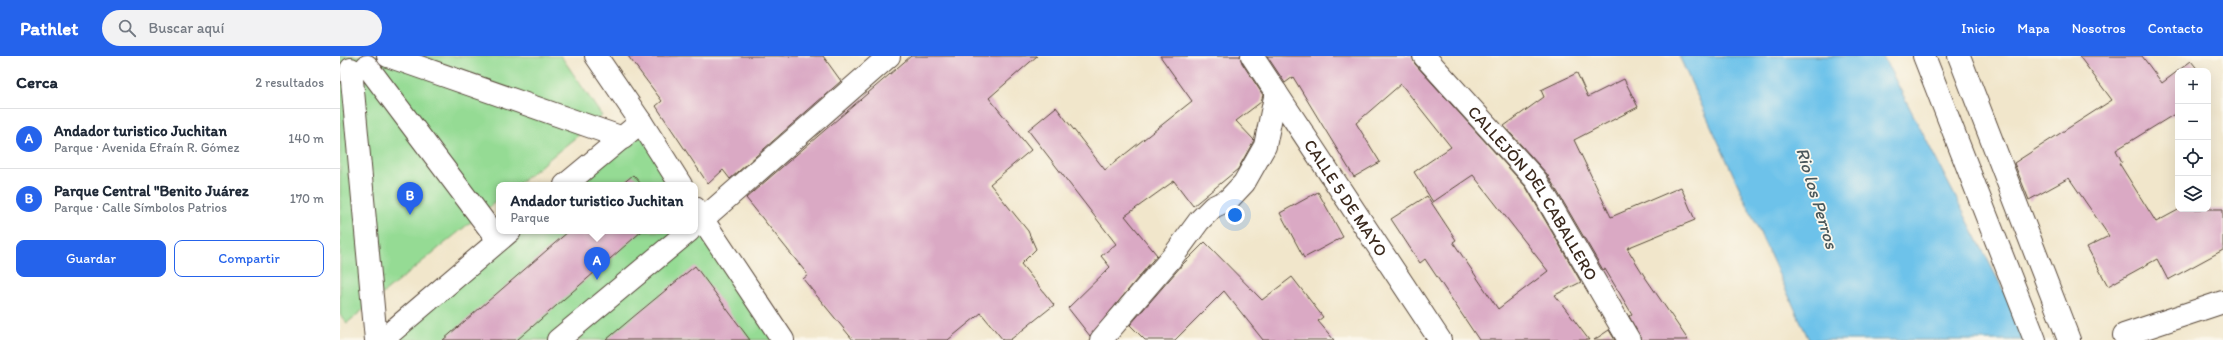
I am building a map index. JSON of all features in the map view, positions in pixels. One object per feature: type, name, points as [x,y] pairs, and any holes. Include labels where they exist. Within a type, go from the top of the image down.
[{"type":"street","points":[[388,56],[623,138]]},
{"type":"street","points":[[596,56],[641,122],[678,182]]},
{"type":"street","points":[[698,218],[889,56]]},
{"type":"street","name":"CALLE 5 DE MAYO","points":[[1252,56],[1440,340]]},
{"type":"street","name":"CALLEJÓN DEL CABALLERO","points":[[1424,56],[1536,180],[1629,340]]},
{"type":"street","points":[[1924,56],[2034,340]]},
{"type":"street","points":[[1959,56],[2069,340]]},
{"type":"street","points":[[358,64],[496,227]]},
{"type":"street","points":[[358,64],[376,340]]},
{"type":"street","points":[[1101,340],[1174,255],[1199,220],[1213,207],[1228,200],[1244,183],[1265,146],[1276,92]]},
{"type":"street","points":[[569,182],[641,122]]},
{"type":"street","points":[[698,225],[783,340]]},
{"type":"street","points":[[558,340],[680,234]]},
{"type":"street","points":[[382,340],[504,236]]},
{"type":"street","points":[[2124,335],[2223,302]]},
{"type":"green space","points":[[340,56],[561,56],[602,116],[521,182],[496,182],[496,201],[347,323],[340,315]]},
{"type":"green space","points":[[641,122],[678,182],[569,182]]},
{"type":"green space","points":[[698,212],[783,340],[379,340],[506,234],[698,234]]},
{"type":"water","name":"Rio los Perros","points":[[1679,56],[1883,56],[2029,340],[1809,340]]},
{"type":"building","points":[[628,56],[823,56],[841,81],[730,179],[723,170],[708,184],[656,106],[662,101]]},
{"type":"building","points":[[911,56],[1037,56],[989,98],[1031,150],[990,184],[1028,231],[1036,249],[1021,264],[1054,305],[1010,340],[1003,340],[981,313],[948,340],[853,340],[803,279],[808,275],[746,198]]},
{"type":"building","points":[[1160,56],[1240,56],[1242,63],[1263,95],[1261,102],[1236,121],[1254,140],[1238,169],[1193,206],[1174,181],[1125,216],[1157,255],[1090,336],[1068,308],[1110,267],[1101,256],[1116,244],[1028,130],[1056,107],[1105,170],[1192,101]]},
{"type":"building","points":[[1267,56],[1412,56],[1415,64],[1526,187],[1581,282],[1555,295],[1589,340],[1479,340],[1425,259],[1420,263],[1391,219],[1427,196],[1456,240],[1453,242],[1498,309],[1548,271],[1473,175],[1433,202],[1414,172],[1451,147],[1401,84],[1356,123],[1380,162],[1354,177],[1293,77],[1285,83]]},
{"type":"building","points":[[2079,56],[2142,56],[2162,83],[2175,73],[2175,114],[2116,150],[2122,162],[2119,163],[2156,222],[2175,212],[2211,212],[2211,209],[2223,209],[2223,250],[2168,280],[2157,259],[2108,286],[2087,247],[2109,236],[2069,178],[2029,200],[2014,163],[2112,100]]},
{"type":"building","points":[[2191,61],[2197,68],[2182,68]]},
{"type":"building","points":[[1577,73],[1588,97],[1624,79],[1638,107],[1574,140],[1611,217],[1681,187],[1695,220],[1627,248],[1688,340],[1641,340],[1629,316],[1632,314],[1605,269],[1603,270],[1547,174],[1504,126],[1544,97],[1541,90]]},
{"type":"building","points":[[633,175],[639,182],[625,182]]},
{"type":"building","points":[[1318,192],[1343,237],[1304,258],[1280,213]]},
{"type":"building","points":[[566,234],[639,234],[517,340],[443,340]]},
{"type":"building","points":[[1205,242],[1262,300],[1292,277],[1323,317],[1318,321],[1334,340],[1263,340],[1224,291],[1175,340],[1145,340],[1130,325],[1182,265]]},
{"type":"building","points":[[695,266],[750,340],[606,340],[632,318]]},
{"type":"building","points":[[1609,330],[1615,340],[1594,340]]},
{"type":"place","name":"Parque Central \"Benito Juárez","points":[[410,215]]},
{"type":"place","name":"Andador turistico Juchitan","points":[[597,280]]}]
